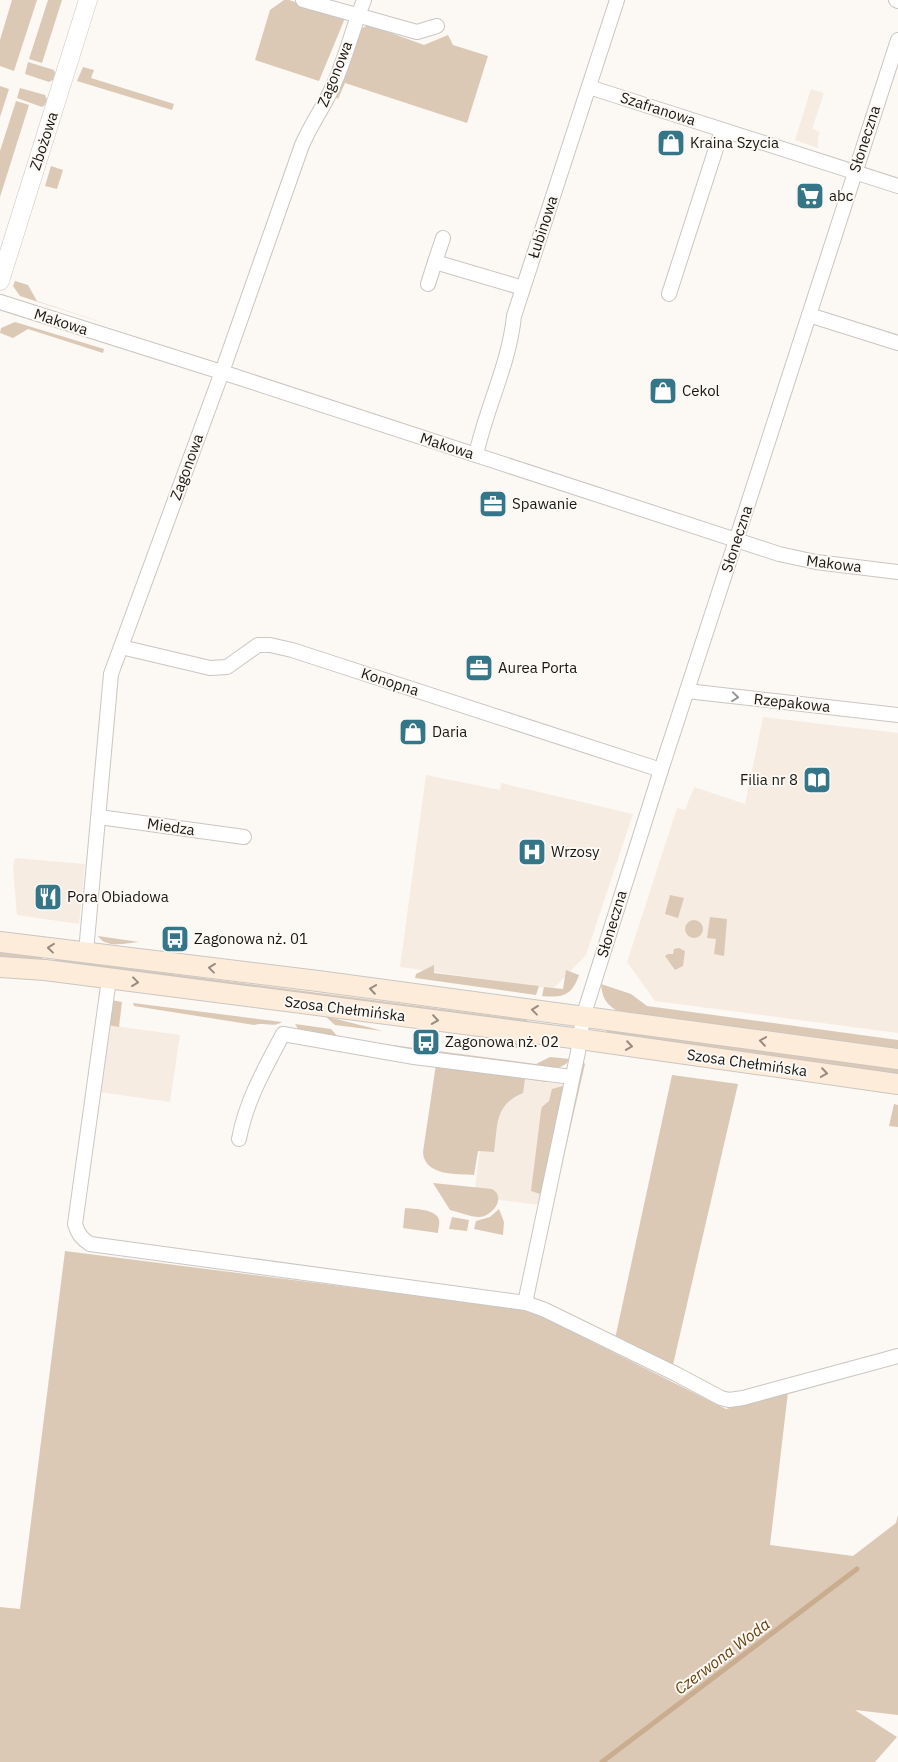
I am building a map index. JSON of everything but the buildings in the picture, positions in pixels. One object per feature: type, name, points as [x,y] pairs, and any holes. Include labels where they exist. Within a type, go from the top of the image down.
[{"type":"main road","name":"Szosa Chełmińska","points":[[0,942],[898,1058]]},
{"type":"main road","name":"Szosa Chełmińska","points":[[0,967],[45,970],[580,1039],[898,1084]]},
{"type":"street","name":"Zbożowa","points":[[0,281],[88,0]]},
{"type":"street","points":[[303,0],[417,32],[437,26]]},
{"type":"street","name":"Zagonowa","points":[[86,952],[111,674],[222,372],[302,145],[310,127],[325,105],[335,82],[364,0]]},
{"type":"street","name":"Łubinowa","points":[[476,455],[507,356],[512,337],[514,316],[617,0]]},
{"type":"street","name":"Słoneczna","points":[[525,1303],[583,1017],[660,770],[737,540],[898,40]]},
{"type":"street","name":"Szafranowa","points":[[589,87],[898,186]]},
{"type":"street","points":[[669,294],[722,130]]},
{"type":"street","points":[[428,284],[443,238]]},
{"type":"street","points":[[436,262],[524,288]]},
{"type":"street","name":"Makowa","points":[[0,302],[222,372],[799,560],[898,572]]},
{"type":"street","points":[[809,315],[898,343]]},
{"type":"street","name":"Konopna","points":[[121,647],[210,668],[227,668],[258,645],[270,645],[292,650],[660,770]]},
{"type":"street","name":"Rzepakowa","points":[[687,691],[898,715]]},
{"type":"street","name":"Miedza","points":[[99,817],[244,838]]},
{"type":"street","points":[[109,979],[75,1224],[77,1232],[82,1239],[90,1244],[525,1303],[545,1310],[721,1398],[729,1400],[743,1398],[898,1356]]},
{"type":"street","points":[[239,1139],[243,1118],[249,1102],[283,1034],[414,1057],[572,1077]]},
{"type":"shaded area","points":[[12,0],[37,0],[14,71],[0,66],[0,40]]},
{"type":"shaded area","points":[[48,0],[62,0],[42,63],[29,59]]},
{"type":"shaded area","points":[[284,0],[345,18],[319,81],[255,60],[270,10]]},
{"type":"shaded area","points":[[369,25],[424,45],[448,35],[453,45],[488,56],[467,123],[345,83],[338,99],[335,97],[360,29]]},
{"type":"shaded area","points":[[28,62],[54,70],[53,80],[49,82],[25,74]]},
{"type":"shaded area","points":[[83,67],[94,70],[91,78],[174,104],[172,110],[77,81]]},
{"type":"shaded area","points":[[0,86],[9,89],[0,117]]},
{"type":"shaded area","points":[[20,88],[45,95],[47,100],[45,105],[42,107],[17,98]]},
{"type":"shaded area","points":[[811,89],[824,93],[812,129],[820,132],[818,148],[795,140]]},
{"type":"shaded area","points":[[16,101],[29,105],[0,197],[0,151]]},
{"type":"shaded area","points":[[51,166],[63,170],[57,189],[45,186]]},
{"type":"shaded area","points":[[15,281],[28,285],[37,301],[119,328],[20,296],[13,286]]},
{"type":"shaded area","points":[[15,322],[104,349],[103,353],[28,329],[13,338],[0,333],[1,328]]},
{"type":"shaded area","points":[[763,717],[898,733],[898,1033],[655,1001],[627,962],[677,808],[685,810],[694,787],[745,804]]},
{"type":"shaded area","points":[[426,775],[500,790],[501,783],[633,814],[586,955],[553,989],[400,967]]},
{"type":"shaded area","points":[[15,858],[85,864],[79,924],[17,915],[13,869]]},
{"type":"shaded area","points":[[670,895],[684,898],[678,918],[665,914]]},
{"type":"shaded area","points":[[710,917],[727,919],[724,956],[714,954],[716,939],[707,938]]},
{"type":"shaded area","points":[[690,920],[698,920],[703,925],[701,936],[690,938],[685,933],[685,925]]},
{"type":"shaded area","points":[[98,936],[139,942],[111,944],[106,943]]},
{"type":"shaded area","points":[[679,948],[685,951],[683,966],[675,970],[665,956],[673,954],[674,949]]},
{"type":"shaded area","points":[[0,952],[43,956],[42,961],[0,958]]},
{"type":"shaded area","points":[[57,959],[527,1020],[527,1023],[56,962]]},
{"type":"shaded area","points":[[434,965],[434,973],[539,986],[536,995],[415,978],[416,974]]},
{"type":"shaded area","points":[[566,970],[579,975],[573,987],[561,996],[542,996],[544,987],[563,989]]},
{"type":"shaded area","points":[[601,984],[631,994],[647,1006],[898,1040],[898,1049],[618,1011],[605,1000]]},
{"type":"shaded area","points":[[111,1000],[122,1002],[119,1027],[107,1025]]},
{"type":"shaded area","points":[[133,1003],[282,1022],[276,1025],[254,1025],[134,1006]]},
{"type":"shaded area","points":[[325,1016],[383,1031],[335,1025]]},
{"type":"shaded area","points":[[295,1024],[331,1029],[339,1038],[536,1064],[550,1057],[570,1059],[566,1064],[554,1070],[339,1042],[312,1031],[298,1029]]},
{"type":"shaded area","points":[[107,1025],[180,1035],[170,1102],[99,1092]]},
{"type":"shaded area","points":[[606,1030],[898,1069],[898,1074],[607,1033]]},
{"type":"shaded area","points":[[524,1042],[517,1048],[489,1045]]},
{"type":"shaded area","points":[[581,1063],[585,1064],[542,1251]]},
{"type":"shaded area","points":[[436,1064],[548,1080],[546,1082],[525,1079],[523,1093],[507,1103],[499,1117],[494,1152],[478,1151],[474,1175],[451,1174],[435,1170],[425,1160],[423,1152]]},
{"type":"shaded area","points":[[489,1074],[566,1085],[541,1205],[474,1197]]},
{"type":"shaded area","points":[[672,1075],[738,1084],[672,1369],[615,1339]]},
{"type":"shaded area","points":[[566,1085],[543,1195],[531,1191],[541,1111],[542,1107],[549,1101],[552,1089]]},
{"type":"shaded area","points":[[894,1104],[898,1105],[898,1127],[889,1126]]},
{"type":"shaded area","points":[[433,1183],[492,1189],[496,1192],[498,1201],[489,1214],[479,1217],[468,1215],[450,1210]]},
{"type":"shaded area","points":[[405,1208],[425,1210],[437,1216],[439,1220],[438,1233],[403,1228]]},
{"type":"shaded area","points":[[499,1209],[504,1222],[503,1235],[474,1229],[476,1221],[490,1217]]},
{"type":"shaded area","points":[[452,1217],[469,1220],[467,1231],[449,1229]]},
{"type":"shaded area","points":[[65,1251],[529,1310],[726,1409],[788,1392],[770,1545],[853,1556],[896,1523],[898,1515],[898,1715],[855,1710],[897,1737],[875,1762],[0,1762],[0,1607],[20,1609]]},
{"type":"waterway","name":"Czerwona Woda","points":[[602,1762],[857,1569]]},
{"type":"place","name":"Kraina Szycia","points":[[671,143]]},
{"type":"place","name":"abc","points":[[810,196]]},
{"type":"place","name":"Cekol","points":[[663,391]]},
{"type":"place","name":"Spawanie","points":[[493,504]]},
{"type":"place","name":"Aurea Porta","points":[[479,668]]},
{"type":"place","name":"Daria","points":[[413,732]]},
{"type":"place","name":"Filia nr 8","points":[[817,780]]},
{"type":"place","name":"Wrzosy","points":[[532,852]]},
{"type":"place","name":"Pora Obiadowa","points":[[48,897]]},
{"type":"place","name":"Zagonowa nż. 01","points":[[175,939]]},
{"type":"place","name":"Zagonowa nż. 02","points":[[426,1042]]}]
